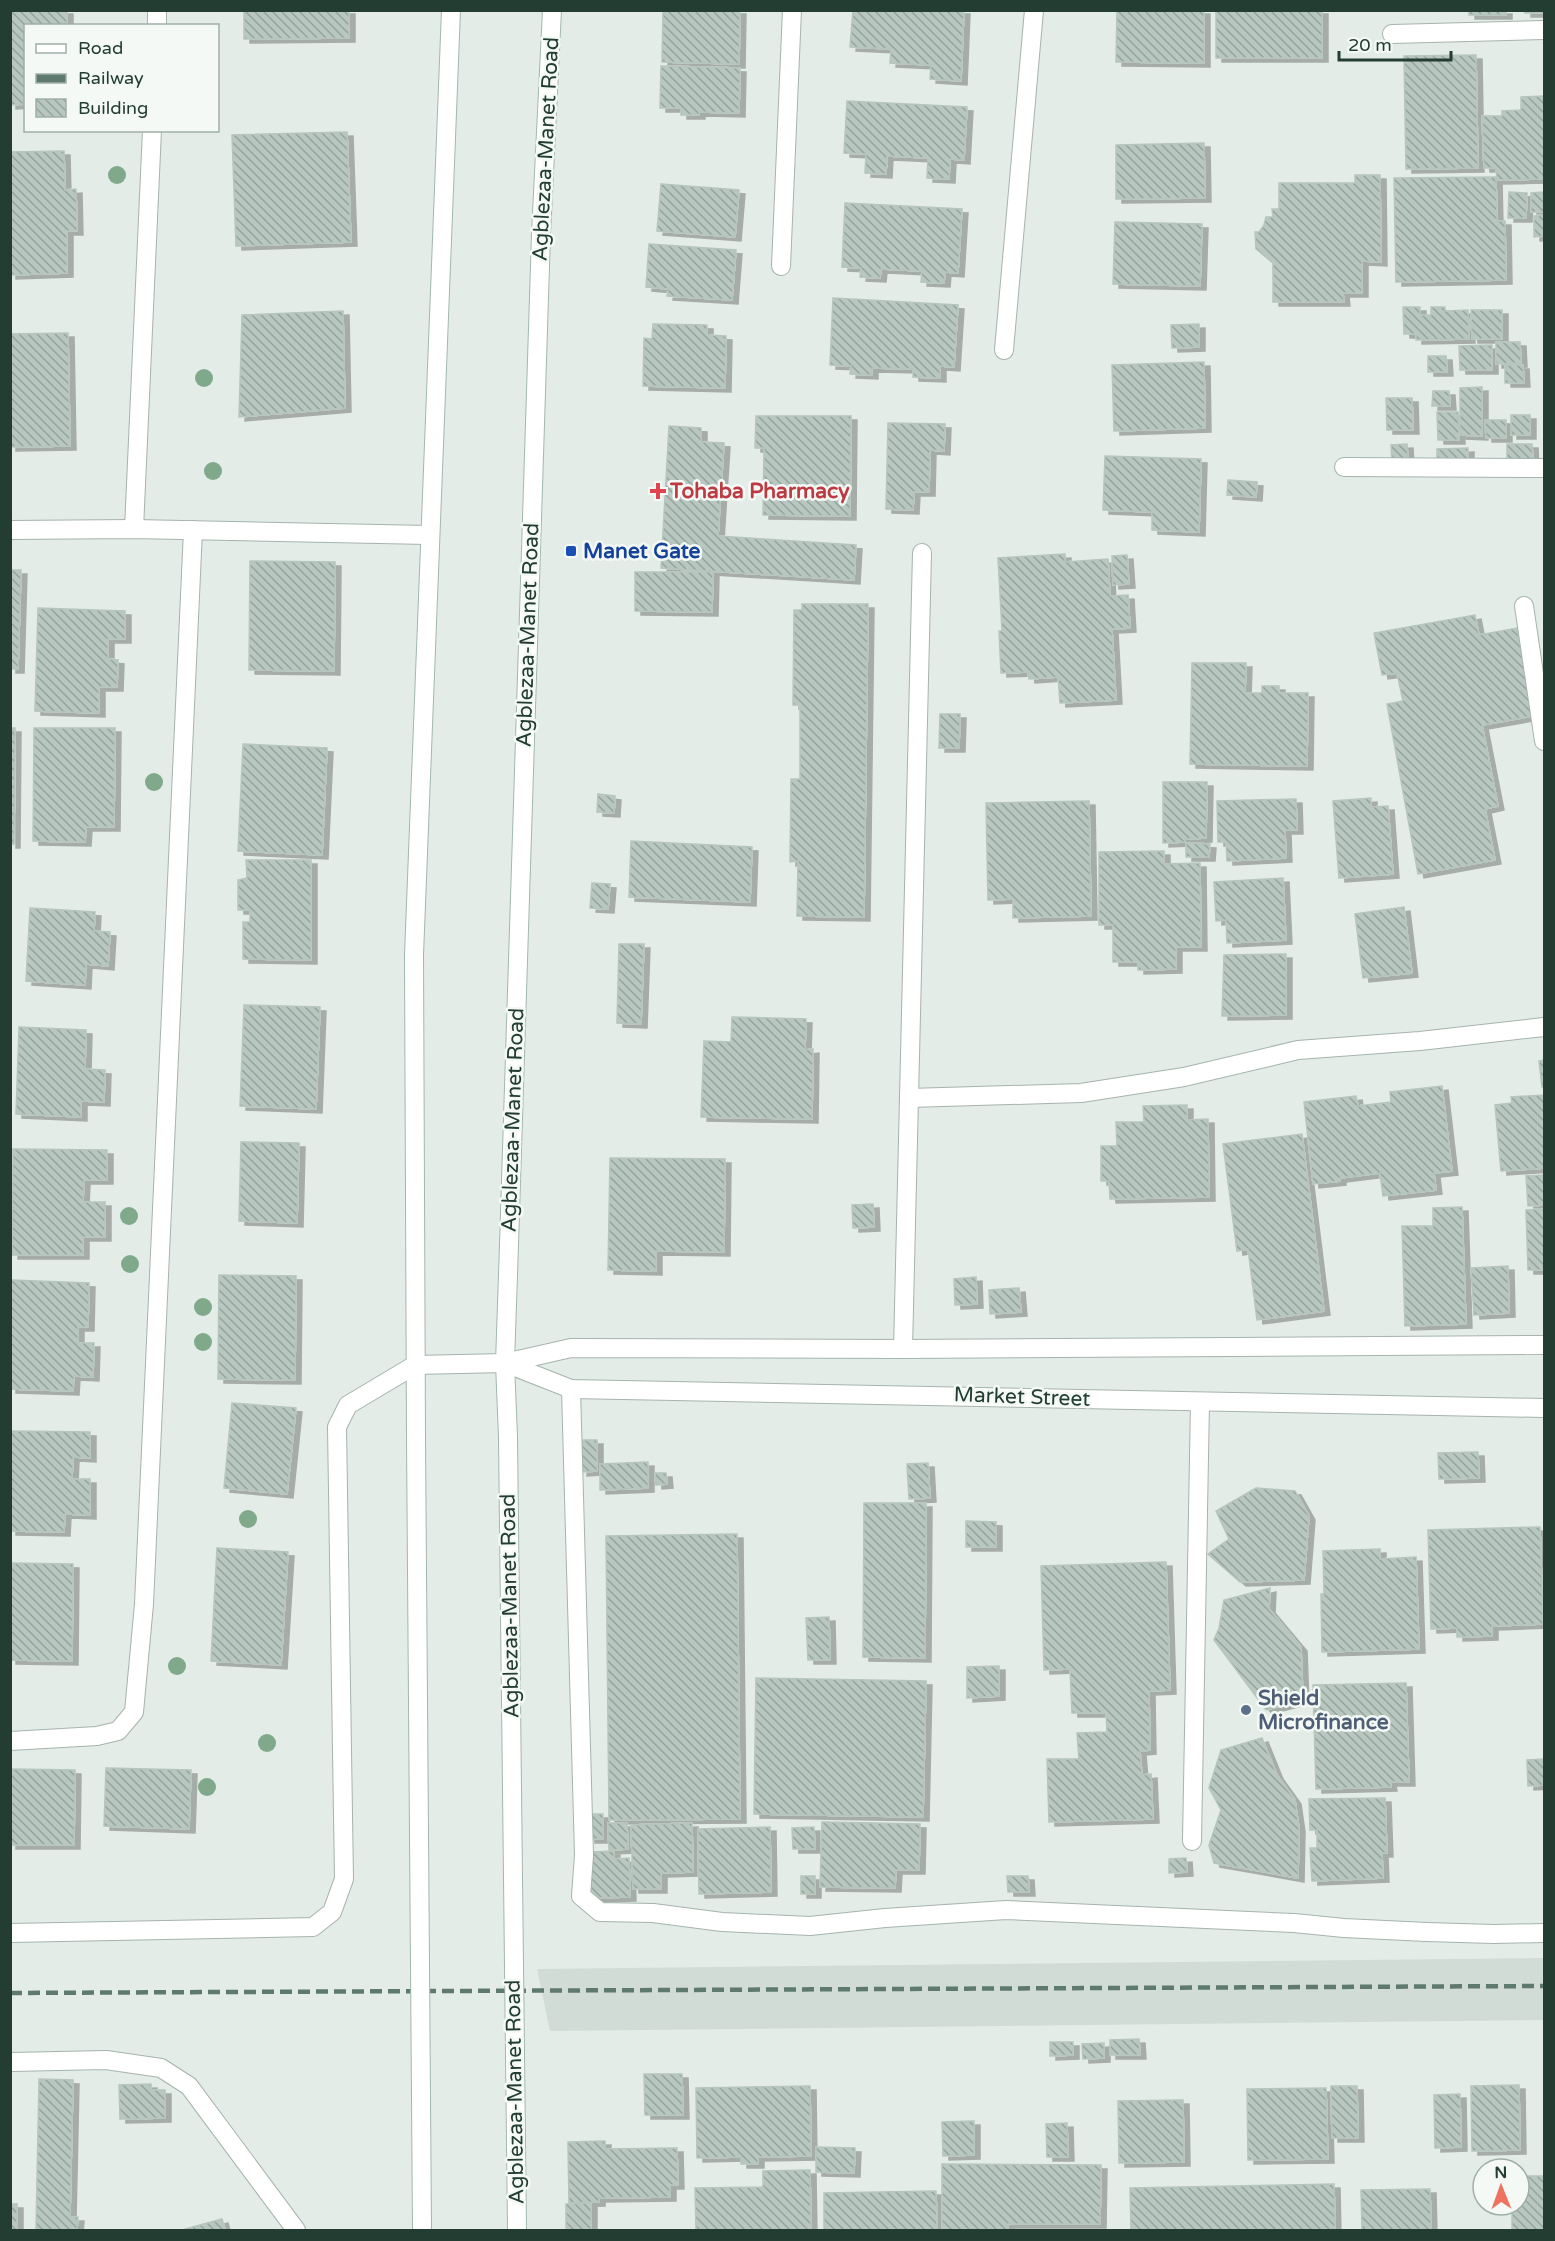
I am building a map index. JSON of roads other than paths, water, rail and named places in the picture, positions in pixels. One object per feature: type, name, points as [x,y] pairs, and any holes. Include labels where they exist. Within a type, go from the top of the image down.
[{"type":"street","points":[[422,2230],[414,956],[451,10]]},
{"type":"street","name":"Agblezaa-Manet Road","points":[[517,2230],[508,1437],[505,1363],[540,258],[552,10]]},
{"type":"street","points":[[781,266],[792,10]]},
{"type":"street","points":[[1004,350],[1034,10]]},
{"type":"street","points":[[1392,34],[1545,30]]},
{"type":"street","points":[[134,529],[152,132]]},
{"type":"street","points":[[1344,467],[1545,468]]},
{"type":"street","points":[[10,530],[134,529],[429,535]]},
{"type":"street","points":[[10,1741],[97,1736],[118,1731],[134,1712],[144,1592],[193,530]]},
{"type":"street","points":[[903,1349],[922,553]]},
{"type":"street","points":[[1524,606],[1545,741]]},
{"type":"street","points":[[909,1098],[1081,1093],[1184,1077],[1298,1050],[1420,1041],[1545,1027]]},
{"type":"street","name":"Market Street","points":[[415,1365],[505,1363],[571,1348],[1545,1346]]},
{"type":"street","name":"Market Street","points":[[505,1363],[571,1389],[1545,1408]]},
{"type":"street","points":[[10,1933],[313,1927],[332,1912],[344,1880],[338,1427],[348,1405],[415,1365]]},
{"type":"street","points":[[571,1389],[584,1856],[581,1896],[600,1912],[653,1913],[722,1922],[810,1926],[885,1918],[1005,1910],[1294,1923],[1427,1932],[1545,1933]]},
{"type":"street","points":[[1192,1840],[1200,1402]]},
{"type":"street","points":[[10,2062],[106,2060],[161,2068],[189,2086],[296,2230]]},
{"type":"railway","points":[[10,1993],[1544,1986]]},
{"type":"place","name":"Tohaba Pharmacy","points":[[658,491]]},
{"type":"place","name":"Manet Gate","points":[[571,551]]},
{"type":"place","name":"Shield Microfinance","points":[[1246,1710]]}]
